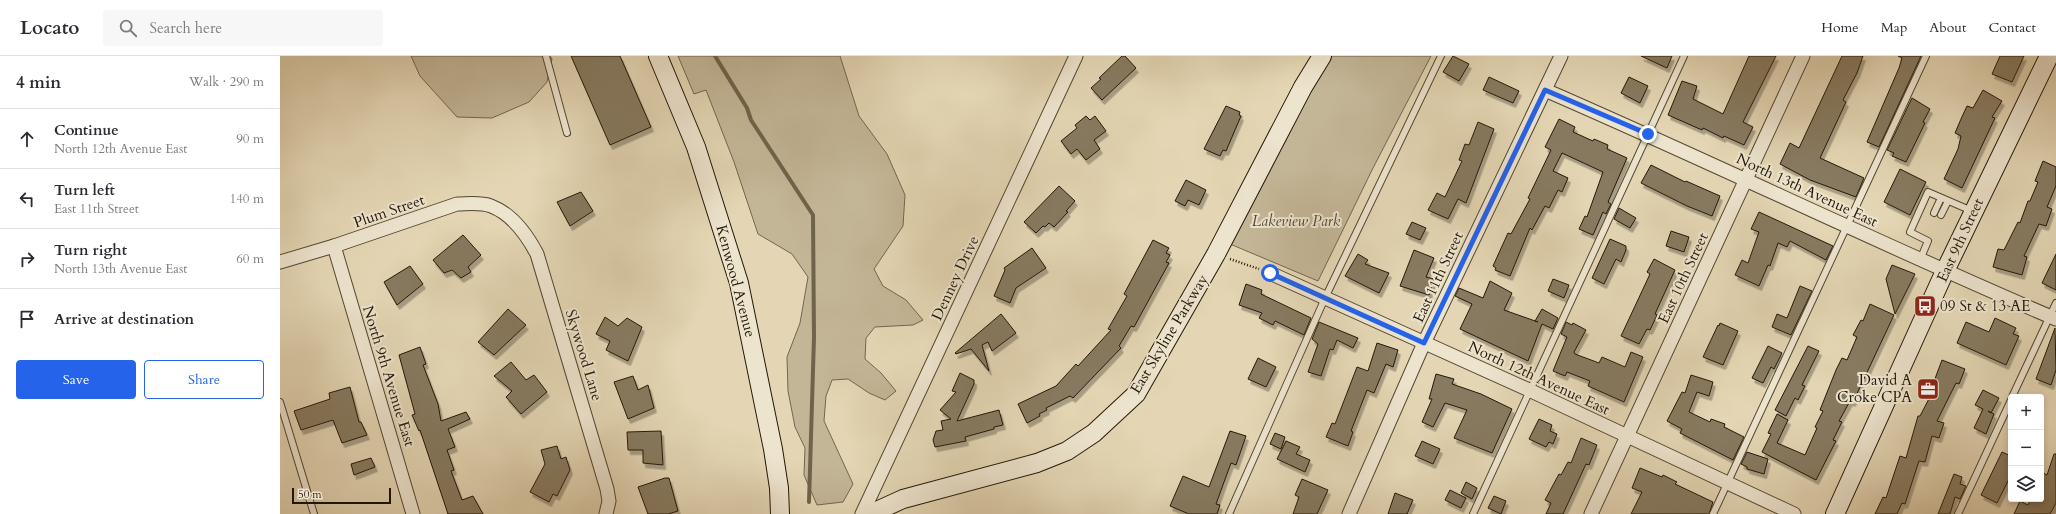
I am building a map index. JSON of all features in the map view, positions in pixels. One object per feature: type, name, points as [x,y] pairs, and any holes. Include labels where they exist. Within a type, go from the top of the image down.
[{"type":"street","name":"Kenwood Avenue","points":[[658,56],[696,146],[739,283],[773,449],[779,488],[780,514]]},
{"type":"street","name":"Denney Drive","points":[[862,514],[1076,56]]},
{"type":"street","name":"East Skyline Parkway","points":[[870,514],[903,499],[1037,463],[1067,451],[1094,433],[1136,394],[1216,254],[1303,87],[1322,56]]},
{"type":"street","name":"East 11th Street","points":[[1349,514],[1424,343],[1561,56]]},
{"type":"street","name":"East 10th Street","points":[[1591,514],[1803,56]]},
{"type":"street","name":"East 9th Street","points":[[1835,514],[1944,272],[2048,56]]},
{"type":"street","name":"North 13th Avenue East","points":[[1545,90],[1648,134],[1747,179],[1944,272],[2053,318]]},
{"type":"street","name":"Plum Street","points":[[280,262],[334,246],[457,204],[474,203],[491,206],[507,216]]},
{"type":"street","name":"Skywood Lane","points":[[507,216],[527,235],[537,254],[607,489],[609,501],[606,514]]},
{"type":"street","name":"North 9th Avenue East","points":[[334,246],[414,514]]},
{"type":"street","name":"North 12th Avenue East","points":[[1270,273],[1529,390],[1626,437],[1794,514]]},
{"type":"lane","points":[[546,56],[567,133]]},
{"type":"lane","points":[[1229,514],[1325,298],[1441,56]]},
{"type":"lane","points":[[1473,514],[1684,56]]},
{"type":"lane","points":[[1713,514],[1926,56]]},
{"type":"lane","points":[[1928,241],[1923,234],[1910,232],[1928,192],[1973,212]]},
{"type":"lane","points":[[1934,212],[1941,198]]},
{"type":"lane","points":[[1941,215],[1948,201]]},
{"type":"lane","points":[[1920,260],[1932,234]]},
{"type":"lane","points":[[2014,394],[2053,318],[2056,303]]},
{"type":"lane","points":[[280,402],[314,514]]},
{"type":"lane","points":[[1958,514],[2008,406]]},
{"type":"path","points":[[1216,254],[1270,273]]},
{"type":"green space","points":[[411,56],[550,56],[552,59],[547,82],[529,102],[492,118],[457,117],[420,76]]},
{"type":"green space","points":[[678,56],[840,56],[859,116],[887,154],[905,195],[903,226],[874,269],[883,286],[906,300],[923,320],[913,325],[875,327],[866,338],[865,359],[881,373],[896,391],[885,400],[869,393],[848,379],[832,380],[826,396],[824,421],[853,484],[843,502],[817,505],[804,475],[805,448],[795,427],[788,391],[787,357],[800,323],[808,277],[792,254],[758,234],[734,162],[706,90],[694,94]]},
{"type":"green space","name":"Lakeview Park","points":[[1330,56],[1431,56],[1372,170],[1318,281],[1230,244]]},
{"type":"building","points":[[571,56],[620,56],[651,127],[610,145]]},
{"type":"building","points":[[1122,56],[1125,56],[1136,68],[1102,100],[1091,88],[1101,79],[1099,78]]},
{"type":"building","points":[[1453,56],[1469,64],[1459,81],[1443,72]]},
{"type":"building","points":[[1641,56],[1672,56],[1667,68]]},
{"type":"building","points":[[1749,56],[1776,56],[1743,122],[1753,127],[1744,145],[1724,136],[1723,138],[1703,128],[1702,130],[1668,115],[1682,81],[1697,86],[1693,99],[1723,114]]},
{"type":"building","points":[[1842,56],[1863,56],[1857,73],[1843,100],[1846,102],[1820,158],[1864,178],[1856,197],[1810,180],[1780,164],[1790,143],[1799,148]]},
{"type":"building","points":[[1898,56],[1921,56],[1879,147],[1867,142],[1899,68],[1902,58]]},
{"type":"building","points":[[2000,56],[2024,56],[2012,82],[1992,74]]},
{"type":"building","points":[[1489,77],[1519,91],[1513,103],[1483,90]]},
{"type":"building","points":[[1629,77],[1648,86],[1640,103],[1621,93]]},
{"type":"building","points":[[1983,90],[2002,101],[1992,117],[1995,118],[1962,188],[1944,179],[1958,149],[1961,136],[1955,133],[1961,119],[1967,106],[1973,108]]},
{"type":"building","points":[[1912,98],[1930,109],[1923,122],[1925,123],[1906,162],[1892,156],[1894,153],[1887,150]]},
{"type":"building","points":[[1226,106],[1240,112],[1239,115],[1241,116],[1226,151],[1223,150],[1220,156],[1204,149]]},
{"type":"building","points":[[1086,116],[1090,120],[1095,116],[1106,131],[1094,140],[1100,149],[1086,160],[1077,149],[1071,154],[1061,141],[1077,128],[1075,125]]},
{"type":"building","points":[[1559,119],[1575,127],[1573,132],[1593,141],[1594,139],[1608,145],[1607,149],[1627,158],[1608,202],[1611,204],[1606,214],[1603,212],[1593,235],[1579,229],[1585,216],[1587,217],[1603,172],[1562,153],[1553,171],[1568,178],[1562,192],[1558,190],[1549,208],[1545,206],[1532,230],[1530,228],[1510,276],[1495,270],[1496,268],[1493,266],[1508,233],[1511,234],[1530,199],[1528,198],[1551,150],[1545,147]]},
{"type":"building","points":[[1478,122],[1494,129],[1466,203],[1458,199],[1448,219],[1428,210],[1437,193],[1445,197],[1462,161],[1459,160],[1465,144],[1469,145]]},
{"type":"building","points":[[2043,161],[2056,167],[2056,186],[2047,207],[2052,209],[2046,226],[2039,224],[2024,256],[2027,257],[2022,275],[1993,267],[1998,249],[2004,250],[2018,222],[2020,223],[2028,201],[2030,201],[2038,182],[2035,181]]},
{"type":"building","points":[[1651,165],[1685,182],[1686,181],[1720,196],[1712,216],[1687,206],[1641,183]]},
{"type":"building","points":[[1900,169],[1926,182],[1910,215],[1884,202]]},
{"type":"building","points":[[1186,180],[1206,190],[1199,205],[1188,200],[1185,206],[1175,201]]},
{"type":"building","points":[[1059,186],[1075,201],[1066,211],[1068,212],[1054,227],[1049,223],[1045,227],[1043,226],[1036,233],[1024,222]]},
{"type":"building","points":[[581,192],[593,211],[570,226],[557,202]]},
{"type":"building","points":[[1619,208],[1636,218],[1630,228],[1614,219]]},
{"type":"building","points":[[1759,212],[1833,246],[1826,260],[1790,241],[1787,247],[1778,243],[1770,266],[1768,265],[1759,286],[1735,275],[1742,260],[1748,263],[1759,232],[1751,229]]},
{"type":"building","points":[[1412,222],[1426,228],[1420,240],[1406,234]]},
{"type":"building","points":[[1671,231],[1689,237],[1684,252],[1666,246]]},
{"type":"building","points":[[463,235],[481,255],[468,267],[471,272],[461,278],[452,270],[444,273],[433,260]]},
{"type":"building","points":[[1610,239],[1626,246],[1626,250],[1621,262],[1616,259],[1604,284],[1592,278]]},
{"type":"building","points":[[1153,240],[1169,248],[1166,253],[1170,255],[1166,262],[1169,263],[1134,327],[1131,326],[1119,346],[1121,348],[1073,398],[1070,396],[1046,408],[1047,410],[1039,414],[1040,416],[1027,423],[1018,404],[1056,386],[1076,364],[1078,366],[1111,330],[1108,329],[1127,296],[1124,294]]},
{"type":"building","points":[[1032,248],[1046,268],[1016,288],[1010,303],[994,296],[1005,270],[1004,268]]},
{"type":"building","points":[[1414,250],[1434,258],[1426,277],[1434,279],[1429,295],[1400,286]]},
{"type":"building","points":[[1358,254],[1368,260],[1365,264],[1389,273],[1379,293],[1345,276]]},
{"type":"building","points":[[2056,254],[2056,290],[2042,283]]},
{"type":"building","points":[[1654,259],[1675,270],[1655,314],[1657,315],[1650,330],[1647,329],[1639,344],[1621,336],[1650,274],[1647,272]]},
{"type":"building","points":[[1892,265],[1915,274],[1895,314],[1886,279]]},
{"type":"building","points":[[410,266],[423,284],[397,305],[384,282]]},
{"type":"building","points":[[1553,279],[1569,285],[1564,298],[1548,291]]},
{"type":"building","points":[[1490,281],[1512,293],[1504,310],[1535,321],[1542,309],[1558,318],[1553,329],[1542,324],[1528,361],[1460,329],[1472,304],[1455,296],[1459,288],[1483,298]]},
{"type":"building","points":[[1246,284],[1262,290],[1261,294],[1311,318],[1304,335],[1275,321],[1273,325],[1259,318],[1262,313],[1239,305]]},
{"type":"building","points":[[1800,286],[1812,291],[1791,335],[1772,327],[1777,314],[1787,318]]},
{"type":"building","points":[[1870,304],[1894,315],[1853,402],[1850,401],[1839,421],[1842,422],[1833,440],[1836,441],[1816,480],[1762,452],[1771,434],[1768,433],[1777,414],[1788,420],[1777,443],[1805,455],[1817,428],[1815,427],[1823,411],[1820,410],[1836,370],[1842,358],[1847,360],[1857,337],[1853,335],[1861,320],[1863,321]]},
{"type":"building","points":[[508,309],[526,325],[494,355],[478,342]]},
{"type":"building","points":[[1001,314],[1016,333],[992,351],[988,342],[982,345],[989,371],[971,349],[956,354],[955,353]]},
{"type":"building","points":[[605,317],[618,326],[627,318],[642,327],[628,361],[606,350],[610,341],[596,334]]},
{"type":"building","points":[[1995,318],[2016,328],[2013,334],[2019,336],[2006,365],[1957,343],[1966,322],[1989,332]]},
{"type":"building","points":[[1319,322],[1358,338],[1353,348],[1337,340],[1333,350],[1330,349],[1321,376],[1308,372],[1318,344],[1312,339]]},
{"type":"building","points":[[1566,322],[1572,325],[1573,323],[1586,330],[1574,352],[1575,354],[1599,363],[1602,357],[1625,367],[1631,352],[1643,357],[1624,402],[1588,386],[1590,381],[1567,372],[1565,376],[1553,371],[1567,337],[1561,334]]},
{"type":"building","points":[[1720,323],[1738,331],[1723,365],[1703,357]]},
{"type":"building","points":[[2055,328],[2056,370],[2051,385],[2036,379]]},
{"type":"building","points":[[1377,343],[1398,350],[1393,367],[1386,364],[1374,393],[1367,390],[1351,431],[1353,432],[1348,446],[1326,437],[1332,423],[1335,424],[1357,367],[1368,371]]},
{"type":"building","points":[[1768,346],[1782,353],[1774,369],[1771,367],[1763,383],[1752,378]]},
{"type":"building","points":[[1808,346],[1819,351],[1802,385],[1805,386],[1798,400],[1795,398],[1786,416],[1775,410]]},
{"type":"building","points":[[420,347],[426,364],[423,365],[438,404],[441,421],[466,412],[470,419],[448,429],[455,447],[447,450],[454,470],[451,471],[462,500],[473,496],[483,514],[448,514],[420,430],[419,431],[412,415],[415,414],[399,355]]},
{"type":"building","points":[[1258,358],[1276,367],[1266,387],[1248,379]]},
{"type":"building","points":[[1942,360],[1965,369],[1959,384],[1956,383],[1937,421],[1944,423],[1939,438],[1932,436],[1925,462],[1919,461],[1905,504],[1902,503],[1897,514],[1875,514],[1883,497],[1886,498],[1900,456],[1906,458],[1918,416],[1920,416],[1932,393],[1930,392]]},
{"type":"building","points":[[511,362],[526,380],[534,375],[547,392],[521,414],[506,397],[512,391],[494,376]]},
{"type":"building","points":[[960,373],[974,380],[974,384],[957,421],[999,410],[1003,425],[965,437],[966,441],[935,447],[933,440],[936,431],[943,430],[941,421],[951,419],[940,410],[956,392],[952,391]]},
{"type":"building","points":[[1436,374],[1454,379],[1452,384],[1481,394],[1512,409],[1492,453],[1454,438],[1467,410],[1445,403],[1433,427],[1422,422],[1432,399],[1429,399]]},
{"type":"building","points":[[1691,375],[1713,382],[1709,396],[1697,392],[1689,412],[1710,422],[1711,419],[1725,424],[1724,427],[1744,437],[1733,460],[1680,433],[1682,429],[1667,421],[1682,392],[1685,393]]},
{"type":"building","points":[[633,376],[638,390],[648,385],[654,408],[628,419],[614,382]]},
{"type":"building","points":[[350,387],[359,422],[361,422],[367,435],[342,443],[333,420],[301,430],[294,411],[330,399],[329,393]]},
{"type":"building","points":[[1983,390],[1999,398],[1991,413],[1994,414],[1986,434],[1974,428],[1983,409],[1975,405]]},
{"type":"building","points":[[1539,419],[1552,425],[1550,431],[1557,434],[1553,444],[1549,442],[1546,447],[1529,439]]},
{"type":"building","points":[[661,431],[663,465],[643,463],[643,450],[628,450],[627,432]]},
{"type":"building","points":[[1230,431],[1246,436],[1236,465],[1231,463],[1216,504],[1220,505],[1217,514],[1189,514],[1170,506],[1183,476],[1209,487]]},
{"type":"building","points":[[1275,433],[1285,437],[1281,449],[1270,444]]},
{"type":"building","points":[[1581,438],[1597,445],[1589,465],[1586,464],[1563,514],[1546,514],[1551,503],[1545,500],[1559,474],[1561,475],[1568,462],[1571,463]]},
{"type":"building","points":[[1286,441],[1300,447],[1296,454],[1310,460],[1305,472],[1277,459]]},
{"type":"building","points":[[1422,441],[1440,449],[1433,464],[1415,456]]},
{"type":"building","points":[[557,446],[561,459],[566,457],[570,470],[557,496],[553,494],[549,502],[530,492],[545,464],[541,450]]},
{"type":"building","points":[[1747,452],[1768,459],[1764,474],[1747,469],[1747,467],[1741,464]]},
{"type":"building","points":[[2002,452],[2008,455],[2008,481],[1997,503],[1981,495]]},
{"type":"building","points":[[2054,454],[2056,454],[2056,503],[2050,514],[2014,514],[2020,502],[2028,505],[2030,502],[2044,502],[2044,474],[2047,475]]},
{"type":"building","points":[[371,458],[375,467],[354,475],[351,464]]},
{"type":"building","points":[[1640,468],[1662,477],[1663,475],[1677,482],[1675,484],[1713,502],[1709,514],[1631,514],[1642,492],[1632,488]]},
{"type":"building","points":[[1954,474],[1962,477],[1960,484],[1966,486],[1960,499],[1955,497],[1950,514],[1938,514]]},
{"type":"building","points":[[669,478],[678,511],[668,514],[648,514],[638,487]]},
{"type":"building","points":[[1302,479],[1328,490],[1317,514],[1293,514],[1299,497],[1295,495]]},
{"type":"building","points":[[1466,482],[1477,488],[1472,499],[1461,493]]},
{"type":"building","points":[[1450,490],[1466,498],[1461,508],[1445,500]]},
{"type":"building","points":[[1395,493],[1413,500],[1407,514],[1388,514]]},
{"type":"building","points":[[1494,496],[1506,501],[1501,514],[1488,508]]},
{"type":"waterway","points":[[715,56],[747,108],[751,120],[813,215],[814,337],[809,502]]},
{"type":"place","name":"09 St & 13 AE","points":[[1925,306]]},
{"type":"place","name":"David A Croke CPA","points":[[1928,389]]},
{"type":"route","points":[[1270,273],[1424,343],[1545,90],[1648,134]]}]
